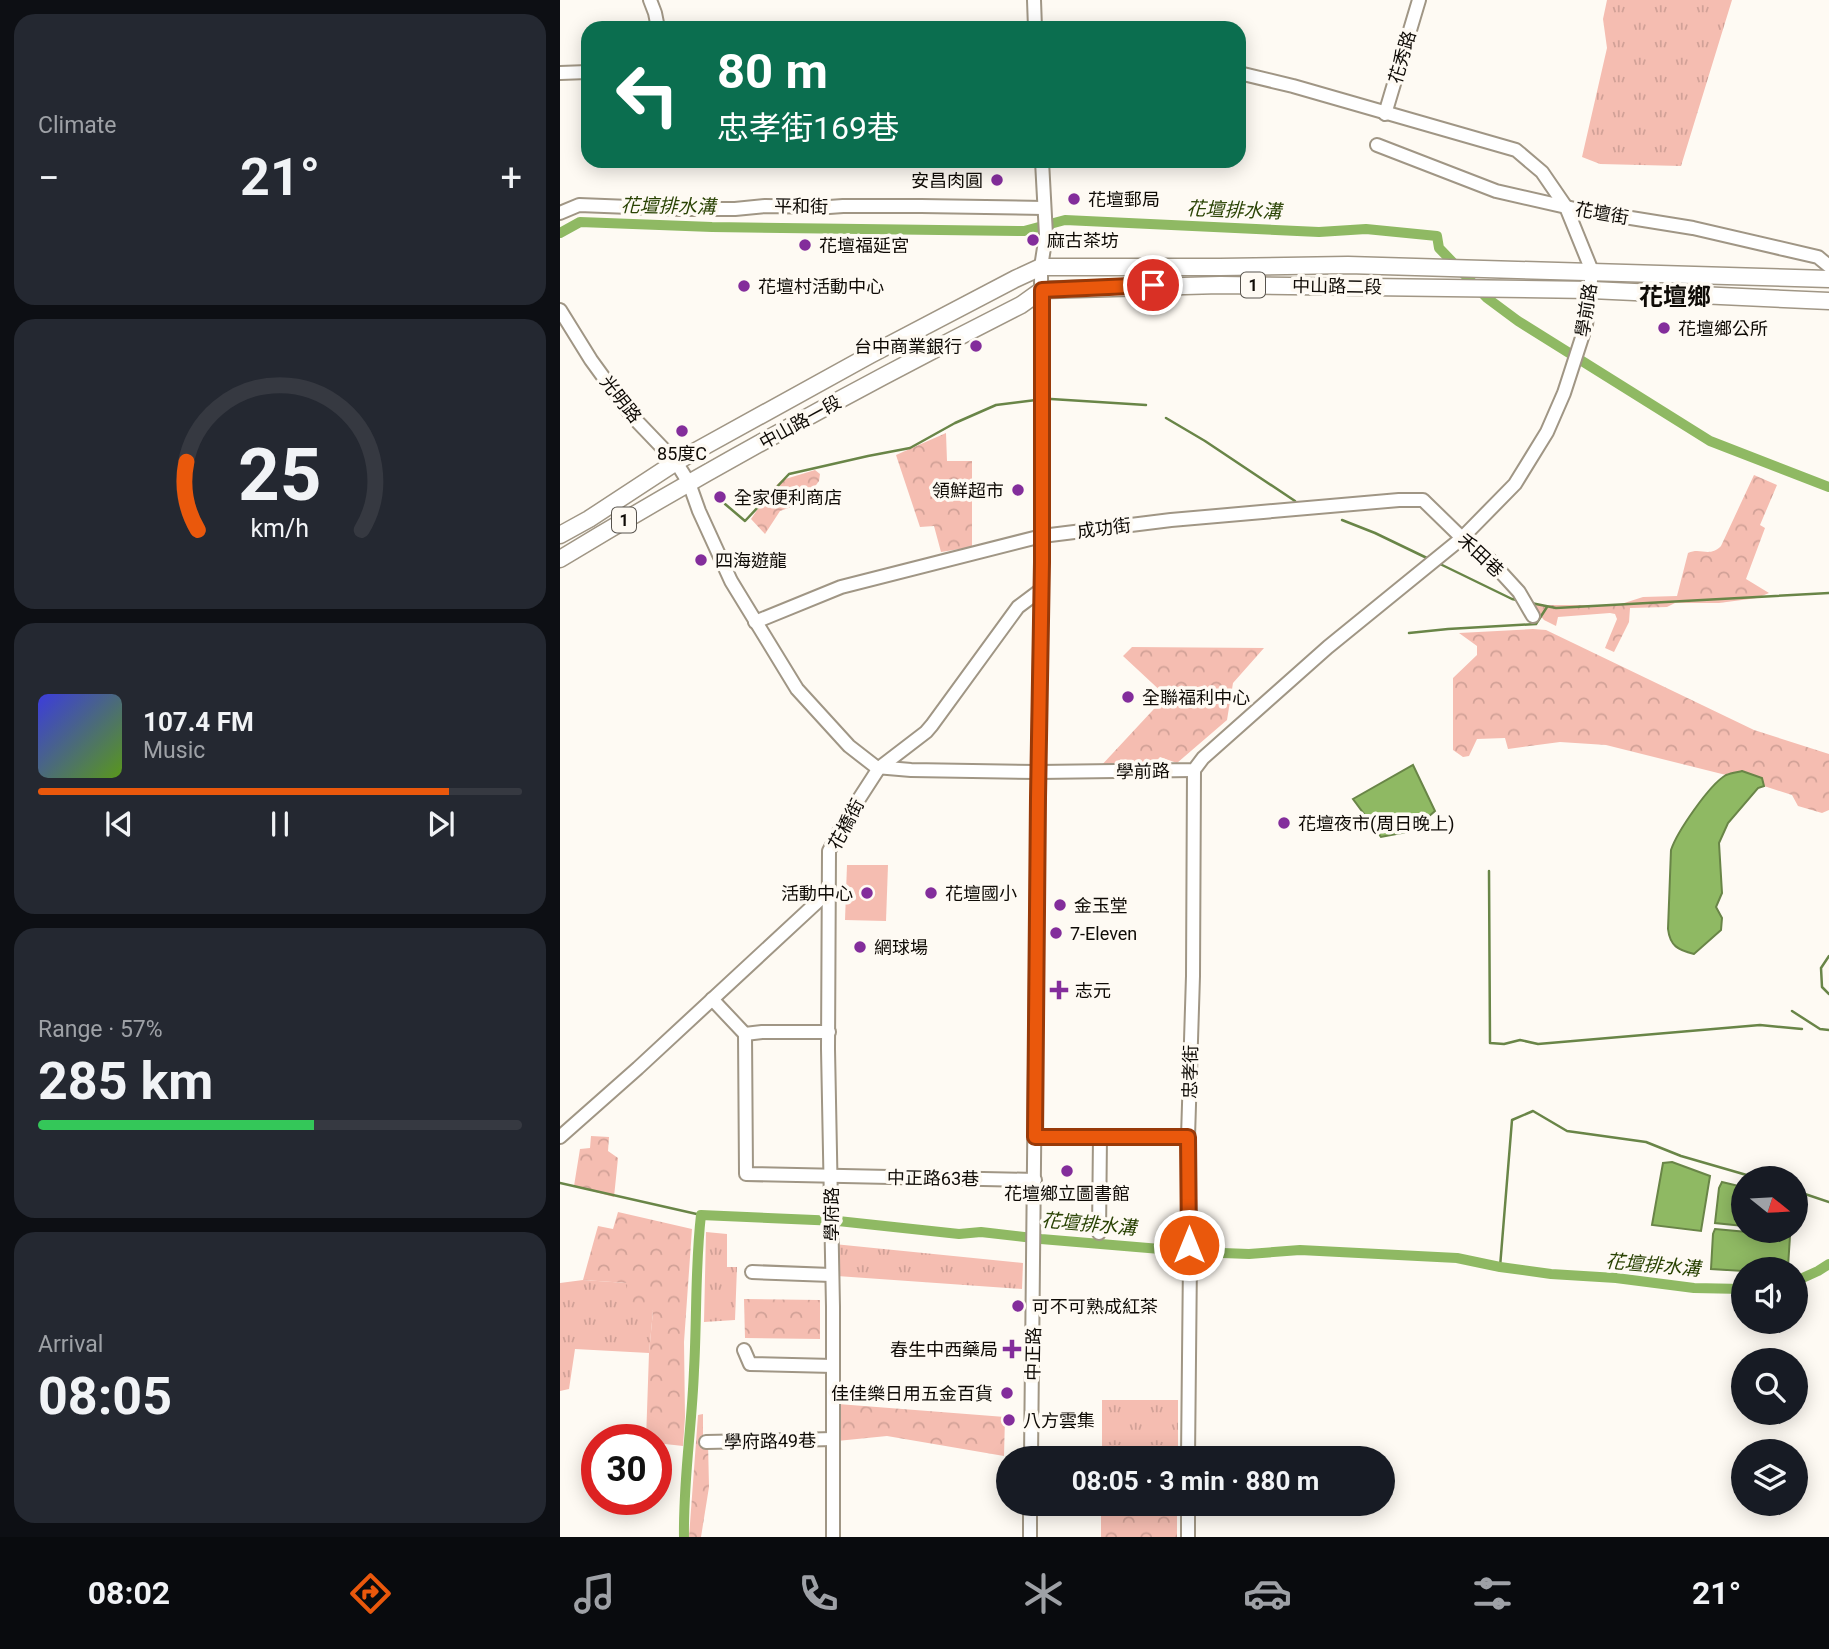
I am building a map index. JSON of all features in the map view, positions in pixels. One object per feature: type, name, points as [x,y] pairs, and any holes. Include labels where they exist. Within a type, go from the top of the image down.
[{"type":"main road","name":"中山路二段","points":[[1041,267],[1348,265],[1592,271]]},
{"type":"main road","name":"中山路一段","points":[[560,535],[676,462],[870,355],[1041,267]]},
{"type":"main road","name":"1","points":[[1592,271],[1829,279]]},
{"type":"main road","name":"中山路二段","points":[[1042,290],[1220,285],[1591,290]]},
{"type":"main road","name":"中山路一段","points":[[560,559],[689,483],[883,376],[1021,305],[1042,290]]},
{"type":"main road","name":"1","points":[[1591,290],[1829,301]]},
{"type":"street","points":[[650,0],[657,21]]},
{"type":"street","points":[[1034,0],[1035,21]]},
{"type":"street","name":"花秀路","points":[[1385,114],[1419,0]]},
{"type":"street","points":[[560,73],[581,72]]},
{"type":"street","points":[[1246,75],[1516,150],[1542,172],[1566,207],[1592,271]]},
{"type":"street","name":"花壇街","points":[[1377,145],[1496,191],[1566,207],[1705,231],[1818,257],[1829,266]]},
{"type":"street","points":[[1035,1180],[1042,589],[1041,267],[1046,235],[1042,168]]},
{"type":"street","name":"平和街","points":[[560,213],[579,205],[681,209],[909,206],[1044,214]]},
{"type":"street","name":"學前路","points":[[879,768],[1038,772],[1194,770],[1203,758],[1328,647],[1462,538],[1515,484],[1547,432],[1563,393],[1586,325],[1592,271]]},
{"type":"street","name":"光明路","points":[[560,310],[591,360],[631,415],[676,462],[689,483]]},
{"type":"street","points":[[689,483],[721,560],[755,622],[797,689],[849,746],[879,768]]},
{"type":"street","name":"禾田巷","points":[[1423,500],[1462,538],[1488,557],[1519,592],[1534,616]]},
{"type":"street","name":"成功街","points":[[755,622],[841,587],[1042,536],[1171,520],[1423,500]]},
{"type":"street","name":"花橋街","points":[[828,892],[829,851],[879,768],[926,732],[1018,607],[1042,589]]},
{"type":"street","name":"忠孝街","points":[[1188,1446],[1188,1137],[1193,976],[1194,770]]},
{"type":"street","points":[[560,1137],[828,892]]},
{"type":"street","name":"學府路","points":[[828,892],[832,1537]]},
{"type":"street","points":[[712,999],[745,1034],[829,1032]]},
{"type":"street","name":"中正路63巷","points":[[745,1034],[746,1174],[1035,1180]]},
{"type":"street","points":[[1099,1233],[1100,1136]]},
{"type":"street","points":[[1035,1137],[1188,1137]]},
{"type":"street","name":"中正路","points":[[1031,1446],[1035,1180]]},
{"type":"street","points":[[752,1272],[831,1275]]},
{"type":"street","points":[[744,1350],[750,1364],[833,1367]]},
{"type":"street","name":"學府路49巷","points":[[706,1442],[833,1439]]},
{"type":"street","points":[[1030,1516],[1030,1537]]},
{"type":"street","points":[[1188,1516],[1188,1537]]},
{"type":"green space","points":[[1607,0],[1732,0],[1681,166],[1600,164],[1582,157],[1607,48],[1603,19]]},
{"type":"green space","points":[[946,433],[947,461],[972,461],[972,547],[941,552],[934,526],[920,527],[896,455]]},
{"type":"green space","points":[[815,470],[820,474],[819,481],[811,492],[797,505],[780,511],[765,534],[751,519],[770,491],[782,480]]},
{"type":"green space","points":[[1754,475],[1777,485],[1760,525],[1765,528],[1746,579],[1769,593],[1757,598],[1719,603],[1675,603],[1667,607],[1630,608],[1629,622],[1614,652],[1605,648],[1617,619],[1615,614],[1558,617],[1556,626],[1544,620],[1531,605],[1618,605],[1643,597],[1677,596],[1688,553],[1709,552],[1721,546]]},
{"type":"green space","points":[[1546,630],[1754,730],[1829,754],[1829,810],[1822,813],[1798,806],[1792,795],[1764,786],[1762,778],[1742,771],[1726,775],[1606,745],[1560,742],[1508,749],[1505,738],[1477,739],[1469,756],[1463,757],[1453,750],[1453,678],[1477,655],[1477,646],[1459,633]]},
{"type":"green space","points":[[1132,647],[1264,648],[1233,683],[1227,720],[1177,763],[1160,757],[1150,768],[1099,768],[1166,696],[1123,656]]},
{"type":"green space","name":"活動中心","points":[[847,865],[888,865],[886,921],[845,920]]},
{"type":"green space","points":[[591,1136],[609,1137],[608,1151],[618,1158],[614,1197],[574,1186],[580,1149],[590,1148]]},
{"type":"green space","points":[[618,1212],[692,1229],[684,1342],[683,1446],[672,1445],[672,1424],[647,1424],[653,1311],[627,1300],[627,1283],[583,1280],[598,1226],[613,1229]]},
{"type":"green space","points":[[706,1232],[727,1234],[727,1267],[737,1267],[735,1320],[704,1322]]},
{"type":"green space","points":[[834,1244],[1023,1263],[1022,1289],[837,1276]]},
{"type":"green space","points":[[583,1280],[627,1283],[653,1311],[649,1353],[575,1349],[569,1389],[560,1391],[560,1283]]},
{"type":"green space","points":[[744,1299],[820,1300],[820,1339],[745,1338]]},
{"type":"green space","points":[[1102,1400],[1178,1400],[1178,1445],[1102,1445]]},
{"type":"green space","points":[[838,1404],[1005,1417],[1004,1446],[996,1446],[996,1455],[887,1436],[837,1441]]},
{"type":"green space","points":[[703,1414],[703,1441],[708,1442],[709,1487],[701,1537],[689,1537],[698,1415]]},
{"type":"green space","points":[[1102,1445],[1178,1445],[1178,1446]]},
{"type":"green space","points":[[1101,1516],[1177,1516],[1177,1537],[1101,1537]]},
{"type":"shaded area","points":[[1413,765],[1435,811],[1412,831],[1381,837],[1353,799]]},
{"type":"shaded area","points":[[1742,771],[1762,778],[1764,786],[1758,788],[1728,823],[1719,843],[1722,893],[1716,907],[1722,918],[1721,930],[1694,954],[1679,949],[1669,935],[1671,850],[1687,821],[1711,788],[1726,775]]},
{"type":"shaded area","points":[[1672,1162],[1710,1176],[1701,1231],[1652,1225],[1663,1163]]},
{"type":"shaded area","points":[[1722,1182],[1731,1184],[1731,1225],[1715,1223]]},
{"type":"shaded area","points":[[1715,1229],[1731,1230],[1731,1243],[1790,1243],[1789,1257],[1731,1257],[1731,1270],[1711,1269]]},
{"type":"waterway","name":"花壇排水溝","points":[[560,233],[580,222],[712,227],[1024,231],[1065,220],[1319,232],[1366,229],[1437,236],[1439,248],[1487,298],[1518,321],[1710,441],[1829,487]]},
{"type":"waterway","points":[[1051,399],[1146,405]]},
{"type":"waterway","points":[[725,504],[745,521],[789,474],[910,448],[955,423],[996,405],[1036,400]]},
{"type":"waterway","points":[[1166,418],[1295,501]]},
{"type":"waterway","points":[[1342,520],[1429,559]]},
{"type":"waterway","points":[[1438,563],[1517,600]]},
{"type":"waterway","points":[[1531,603],[1556,608],[1829,593]]},
{"type":"waterway","points":[[1409,633],[1536,624],[1547,607]]},
{"type":"waterway","points":[[1489,871],[1490,1043],[1504,1044],[1520,1040],[1538,1044],[1760,1025],[1802,1029]]},
{"type":"waterway","points":[[1829,956],[1821,968],[1822,987],[1829,994]]},
{"type":"waterway","points":[[1792,1011],[1820,1029],[1829,1030]]},
{"type":"waterway","points":[[1500,1267],[1512,1120],[1533,1111],[1567,1131],[1646,1142],[1681,1156],[1731,1170]]},
{"type":"waterway","name":"花壇排水溝","points":[[560,1183],[701,1215]]},
{"type":"waterway","points":[[1808,1195],[1829,1202]]},
{"type":"waterway","name":"花壇排水溝","points":[[684,1537],[701,1215],[838,1221],[959,1234],[981,1232],[1196,1252],[1249,1254],[1300,1250],[1457,1258],[1551,1274],[1616,1278],[1694,1288],[1731,1289]]},
{"type":"waterway","name":"花壇排水溝","points":[[1808,1276],[1829,1264]]},
{"type":"place","name":"安昌肉圓","points":[[997,180]]},
{"type":"place","name":"花壇郵局","points":[[1074,199]]},
{"type":"place","name":"麻古茶坊","points":[[1033,240]]},
{"type":"place","name":"花壇福延宮","points":[[805,245]]},
{"type":"place","name":"花壇村活動中心","points":[[744,286]]},
{"type":"place","name":"花壇鄉公所","points":[[1664,328]]},
{"type":"place","name":"台中商業銀行","points":[[976,346]]},
{"type":"place","name":"85度C","points":[[682,431]]},
{"type":"place","name":"領鮮超市","points":[[1018,490]]},
{"type":"place","name":"全家便利商店","points":[[720,497]]},
{"type":"place","name":"四海遊龍","points":[[701,560]]},
{"type":"place","name":"全聯福利中心","points":[[1128,697]]},
{"type":"place","name":"花壇夜市(周日晚上)","points":[[1284,823]]},
{"type":"place","name":"活動中心","points":[[867,893]]},
{"type":"place","name":"花壇國小","points":[[931,893]]},
{"type":"place","name":"金玉堂","points":[[1060,905]]},
{"type":"place","name":"7-Eleven","points":[[1056,933]]},
{"type":"place","name":"網球場","points":[[860,947]]},
{"type":"place","name":"志元","points":[[1059,990]]},
{"type":"place","name":"花壇鄉立圖書館","points":[[1067,1171]]},
{"type":"place","name":"可不可熟成紅茶","points":[[1018,1306]]},
{"type":"place","name":"春生中西藥局","points":[[1012,1349]]},
{"type":"place","name":"佳佳樂日用五金百貨","points":[[1007,1393]]},
{"type":"place","name":"八方雲集","points":[[1009,1420]]},
{"type":"district","name":"花壇鄉","points":[[1675,297]]},
{"type":"route","points":[[1153,285],[1042,290],[1042,562],[1035,1137],[1188,1137],[1189,1245]]}]
